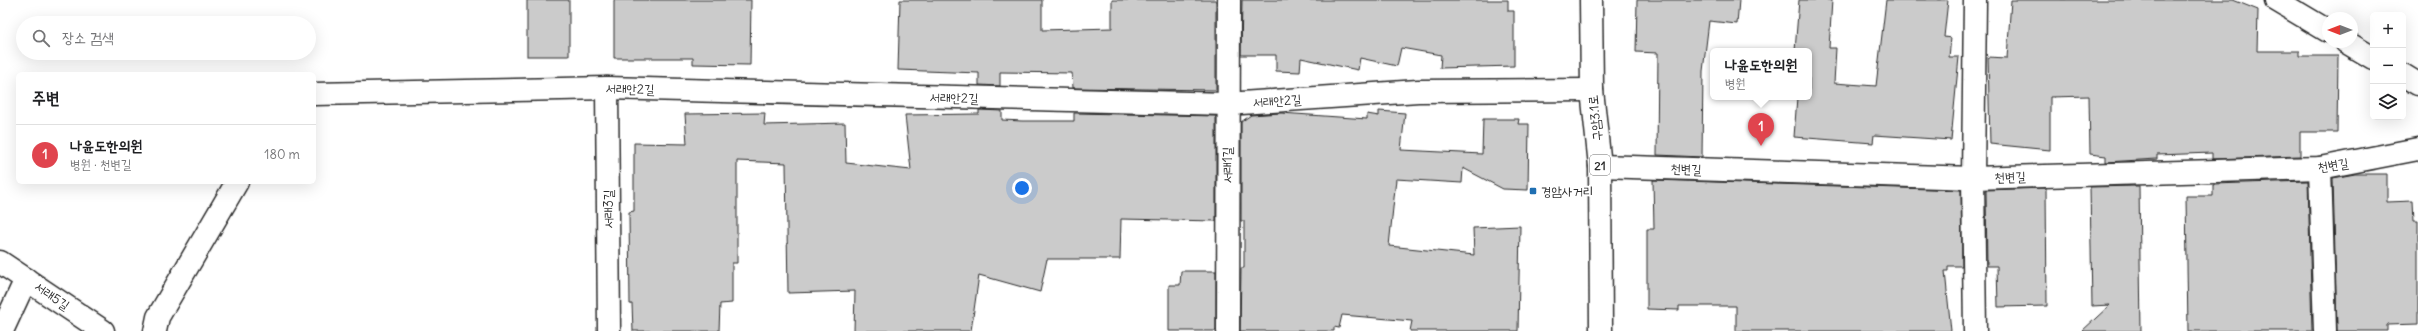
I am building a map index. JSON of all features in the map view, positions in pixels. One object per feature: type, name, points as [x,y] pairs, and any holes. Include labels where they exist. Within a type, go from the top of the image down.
[{"type":"street","name":"서래1길","points":[[1228,331],[1227,104],[1229,0]]},
{"type":"street","name":"구암3.1로","points":[[1591,0],[1592,90],[1600,166],[1601,331]]},
{"type":"street","points":[[1975,0],[1973,178],[1975,331]]},
{"type":"street","points":[[2276,0],[2322,27]]},
{"type":"street","points":[[2356,48],[2370,56]]},
{"type":"street","points":[[2406,77],[2418,84]]},
{"type":"street","name":"서래안2길","points":[[316,94],[607,88],[1227,104],[1418,91],[1592,90]]},
{"type":"street","name":"서래3길","points":[[607,88],[609,331]]},
{"type":"street","name":"천변길","points":[[1600,166],[1973,178],[2320,168],[2418,149]]},
{"type":"street","points":[[2320,168],[2325,331]]},
{"type":"street","points":[[155,331],[158,317],[237,184]]},
{"type":"street","name":"서래5길","points":[[0,262],[104,331]]},
{"type":"street","points":[[2,331],[26,279]]},
{"type":"building","points":[[527,0],[569,0],[569,56],[527,56]]},
{"type":"building","points":[[614,0],[751,0],[750,65],[693,64],[693,58],[614,58]]},
{"type":"building","points":[[900,0],[1042,0],[1042,30],[1112,28],[1112,0],[1216,0],[1216,90],[1073,88],[1072,73],[1000,72],[1000,86],[979,85],[979,73],[898,70]]},
{"type":"building","points":[[1242,0],[1508,0],[1508,11],[1514,11],[1514,66],[1440,68],[1441,55],[1401,48],[1397,66],[1360,58],[1358,70],[1301,58],[1300,72],[1276,71],[1276,55],[1241,55]]},
{"type":"building","points":[[1637,0],[1739,0],[1737,24],[1709,21],[1703,71],[1702,157],[1657,155],[1658,53],[1636,52]]},
{"type":"building","points":[[1799,0],[1832,0],[1829,48],[1836,48],[1834,83],[1876,86],[1886,0],[1948,0],[1944,37],[1951,38],[1949,57],[1959,57],[1951,140],[1874,135],[1873,143],[1794,137],[1797,100],[1812,100],[1812,48],[1795,48]]},
{"type":"building","points":[[2011,0],[2233,0],[2258,10],[2257,51],[2300,51],[2300,56],[2338,56],[2337,132],[2300,132],[2300,156],[2212,159],[2212,153],[2157,155],[2157,159],[2106,162],[2106,156],[2090,154],[2089,96],[2050,97],[2050,150],[1990,144],[1988,57],[2007,58]]},
{"type":"building","points":[[979,110],[1002,111],[1002,120],[1022,121],[1074,121],[1074,113],[1216,116],[1216,221],[1121,219],[1120,259],[1047,259],[1040,292],[979,275],[971,331],[854,331],[855,291],[788,293],[786,163],[737,161],[737,263],[732,263],[732,303],[720,304],[719,331],[633,331],[632,304],[630,304],[629,212],[634,211],[634,143],[687,144],[685,114],[765,113],[764,125],[845,123],[846,163],[911,170],[905,115],[979,114]]},
{"type":"building","points":[[1379,111],[1405,113],[1401,150],[1482,154],[1483,119],[1519,119],[1518,124],[1529,124],[1528,190],[1503,189],[1463,168],[1462,183],[1396,179],[1389,246],[1474,255],[1473,228],[1520,226],[1518,331],[1410,331],[1412,321],[1342,315],[1339,328],[1334,327],[1334,331],[1240,331],[1241,268],[1244,268],[1244,221],[1241,221],[1241,122],[1251,115],[1281,113],[1367,119],[1367,114],[1379,116]]},
{"type":"building","points":[[2355,174],[2387,174],[2387,202],[2413,201],[2414,221],[2418,221],[2418,324],[2387,325],[2387,331],[2337,331],[2333,178]]},
{"type":"building","points":[[1653,180],[1961,190],[1962,266],[1948,266],[1948,271],[1945,271],[1951,331],[1736,331],[1736,306],[1679,306],[1679,310],[1647,309],[1647,229],[1654,229]]},
{"type":"building","points":[[2308,181],[2312,331],[2188,331],[2186,196],[2213,196],[2213,184]]},
{"type":"building","points":[[2139,186],[2141,331],[2082,331],[2110,305],[2092,306],[2090,187]]},
{"type":"building","points":[[2046,188],[2047,306],[1998,307],[1997,266],[1987,266],[1986,190]]},
{"type":"building","points":[[1181,271],[1216,271],[1216,331],[1169,331],[1169,285],[1180,285]]},
{"type":"place","name":"나윤도한의원","points":[[1761,146]]},
{"type":"place","name":"경암사거리","points":[[1533,191]]}]
